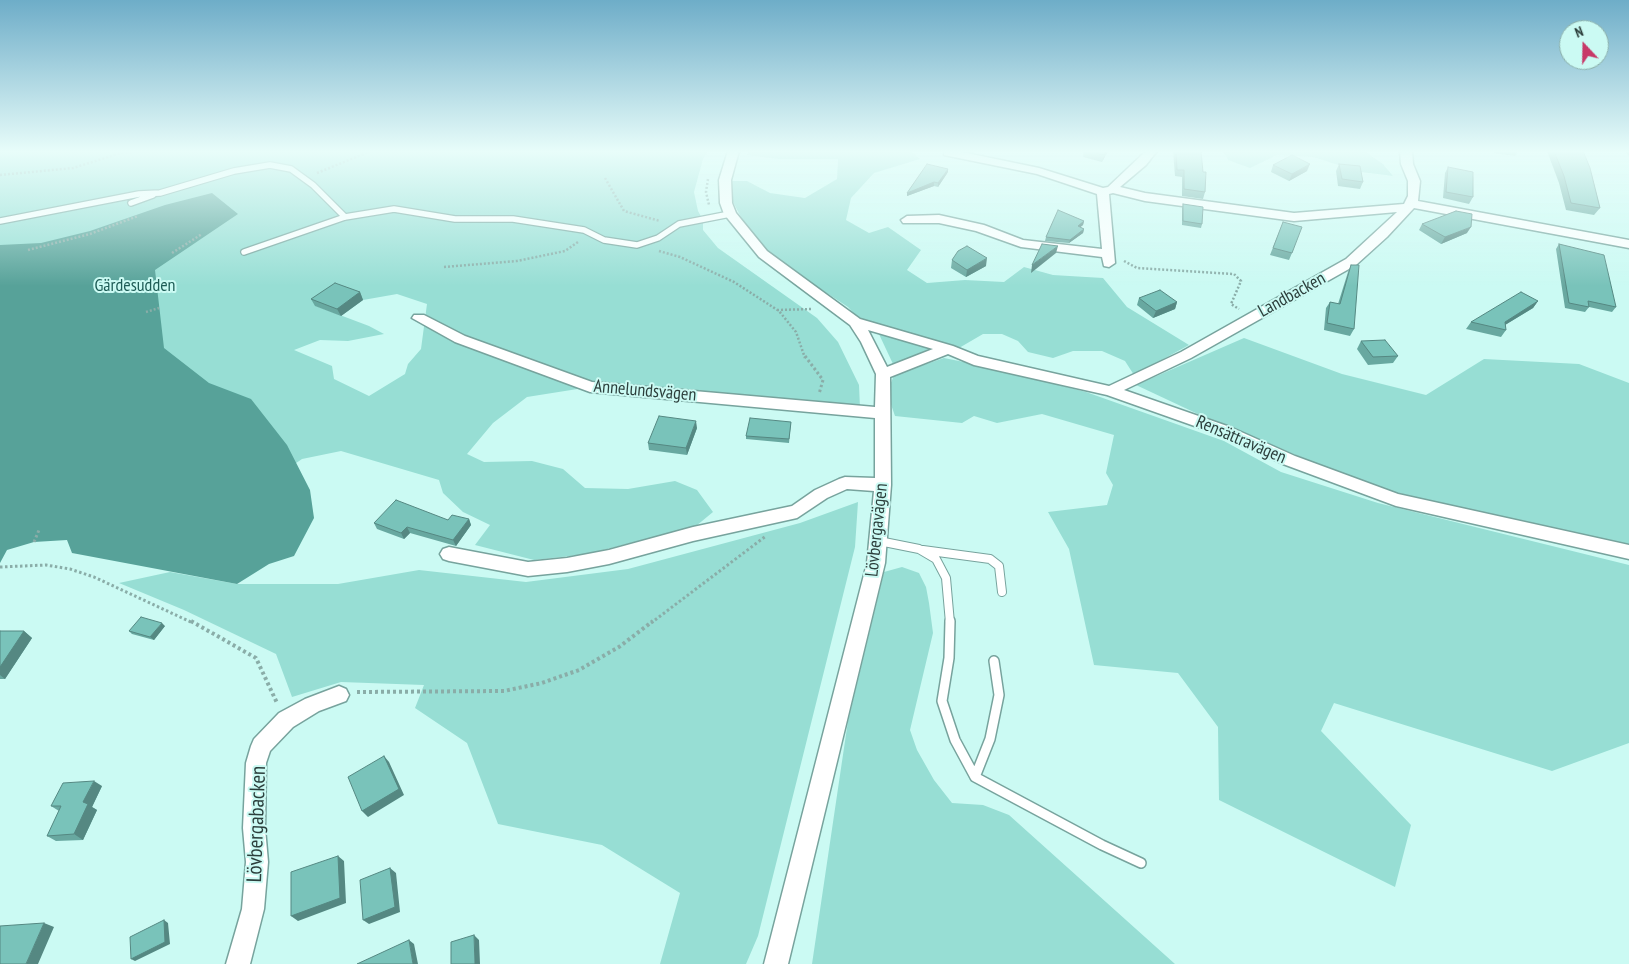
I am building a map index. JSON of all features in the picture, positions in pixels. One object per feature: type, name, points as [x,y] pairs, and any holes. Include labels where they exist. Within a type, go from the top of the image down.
[{"type":"street","name":"Lövbergavägen","points":[[726,196],[730,214],[763,254],[855,322],[868,342],[884,374],[883,485],[879,541],[872,582],[776,964]]},
{"type":"street","points":[[907,220],[939,219],[980,228],[1021,243],[1108,259],[1108,196]]},
{"type":"street","points":[[1140,196],[1294,217],[1408,206],[1438,207],[1629,244]]},
{"type":"street","points":[[1408,206],[1414,196]]},
{"type":"street","name":"Landbacken","points":[[1110,391],[1186,355],[1351,262],[1383,234],[1408,206]]},
{"type":"street","name":"Annelundsvägen","points":[[419,318],[460,339],[590,387],[884,412]]},
{"type":"street","name":"Rensättravägen","points":[[855,322],[948,349],[974,360],[1110,391],[1225,431],[1289,460],[1396,500],[1629,552]]},
{"type":"street","points":[[884,374],[948,349]]},
{"type":"street","points":[[448,554],[528,569],[567,565],[609,557],[693,534],[797,512],[821,494],[845,483],[883,485]]},
{"type":"street","name":"Lövbergabacken","points":[[238,964],[254,900],[257,862],[254,828],[256,763],[261,746],[286,720],[312,705],[339,695]]},
{"type":"lane","points":[[0,221],[129,196]]},
{"type":"lane","points":[[131,203],[151,196]]},
{"type":"lane","points":[[323,196],[345,217]]},
{"type":"lane","points":[[244,252],[360,212],[394,209],[454,219],[513,219],[593,233],[604,240],[636,245],[658,238],[675,226],[730,214]]},
{"type":"lane","points":[[879,541],[990,559],[999,566],[1002,592]]},
{"type":"lane","points":[[919,549],[936,560],[946,578],[950,631],[942,701],[955,740],[975,777],[1102,845],[1141,863]]},
{"type":"lane","points":[[975,777],[990,739],[999,695],[994,662]]},
{"type":"path","points":[[615,196],[624,211],[675,226]]},
{"type":"path","points":[[28,250],[90,234],[146,213]]},
{"type":"path","points":[[444,267],[517,261],[565,251],[593,233]]},
{"type":"path","points":[[172,253],[202,234]]},
{"type":"path","points":[[636,245],[680,257],[734,282],[779,311],[796,332],[805,357],[823,380],[816,406]]},
{"type":"path","points":[[1108,259],[1116,255],[1137,268],[1234,274],[1241,281],[1232,304],[1252,318]]},
{"type":"path","points":[[146,312],[159,308]]},
{"type":"path","points":[[34,542],[39,530]]},
{"type":"path","points":[[339,695],[368,690],[455,693],[504,691],[542,683],[580,670],[619,647],[767,534]]},
{"type":"path","points":[[0,567],[46,565],[70,569],[94,577],[179,615],[256,658],[286,720]]},
{"type":"green space","name":"Gärdesudden","points":[[0,196],[695,196],[698,211],[703,220],[703,230],[718,248],[817,318],[838,342],[859,385],[860,408],[590,387],[527,397],[493,423],[467,454],[484,462],[532,461],[563,469],[585,488],[628,489],[675,481],[697,490],[713,512],[696,526],[588,554],[534,560],[475,545],[490,525],[463,512],[443,493],[439,480],[341,451],[302,459],[283,472],[0,428]],"holes":[[[338,290],[363,300],[397,294],[427,304],[421,349],[408,364],[405,374],[369,396],[334,379],[332,366],[294,350],[320,340],[348,341],[384,334],[369,326],[316,306]]]},
{"type":"green space","points":[[731,196],[791,196],[805,198],[808,196],[853,196],[846,220],[869,233],[888,227],[921,250],[907,270],[927,283],[965,280],[1004,282],[1024,267],[1053,275],[1103,278],[1127,307],[1189,345],[1134,375],[1125,361],[1102,351],[1073,351],[1053,358],[1028,352],[1018,341],[1002,334],[983,334],[959,348],[911,336],[858,318],[848,307],[769,255],[744,223]]},
{"type":"green space","points":[[878,332],[932,348],[893,364]]},
{"type":"green space","points":[[1244,338],[1342,374],[1426,395],[1484,359],[1579,364],[1629,383],[1629,545],[1398,493],[1232,430],[1136,385]]},
{"type":"green space","points":[[944,358],[1086,392],[1224,441],[1281,472],[1378,503],[1629,565],[1629,743],[1552,771],[1334,703],[1321,731],[1411,825],[1395,887],[1219,800],[1218,727],[1178,673],[1094,665],[1069,549],[1048,512],[1107,505],[1113,485],[1106,473],[1114,435],[1042,414],[997,423],[974,416],[962,423],[895,416],[887,393],[894,375]]},
{"type":"green space","points":[[858,502],[855,547],[758,936],[746,964],[660,964],[680,893],[602,845],[498,824],[467,743],[415,708],[424,685],[341,682],[292,697],[276,654],[184,610],[119,583],[170,572],[237,584],[338,584],[419,570],[526,582],[628,569],[800,523]]},
{"type":"green space","points":[[902,567],[919,573],[926,587],[929,603],[933,633],[910,730],[917,750],[934,780],[952,803],[983,805],[1009,815],[1175,964],[812,964],[848,721],[884,572]]},
{"type":"water","points":[[200,196],[216,196],[238,214],[155,270],[164,348],[209,383],[251,399],[287,445],[310,490],[314,518],[294,556],[269,564],[237,584],[72,553],[67,540],[34,542],[7,550],[0,563],[0,245],[41,243],[90,231],[165,205]]},
{"type":"building","points":[[1569,196],[1597,196],[1600,208],[1571,203]]},
{"type":"building","points":[[1183,204],[1203,207],[1202,224],[1183,221]]},
{"type":"building","points":[[1058,210],[1084,221],[1078,226],[1084,229],[1070,240],[1046,237]]},
{"type":"building","points":[[1456,211],[1472,214],[1471,227],[1445,237],[1422,224]]},
{"type":"building","points":[[1283,222],[1302,227],[1292,253],[1273,248]]},
{"type":"building","points":[[1042,244],[1058,246],[1032,265]]},
{"type":"building","points":[[1559,244],[1604,255],[1616,307],[1588,301],[1589,307],[1569,303]]},
{"type":"building","points":[[967,246],[987,258],[967,270],[952,260],[958,251]]},
{"type":"building","points":[[1351,265],[1359,265],[1354,329],[1327,323],[1330,302],[1340,304]]},
{"type":"building","points":[[335,283],[360,292],[337,309],[311,299]]},
{"type":"building","points":[[1160,290],[1177,302],[1156,311],[1139,298]]},
{"type":"building","points":[[1521,292],[1538,301],[1505,322],[1506,330],[1471,322]]},
{"type":"building","points":[[1385,340],[1398,356],[1373,357],[1361,341]]},
{"type":"building","points":[[659,416],[696,421],[686,448],[648,443]]},
{"type":"building","points":[[750,418],[791,422],[789,439],[746,436]]},
{"type":"building","points":[[396,500],[448,520],[452,515],[469,519],[453,540],[407,527],[401,533],[374,523]]},
{"type":"building","points":[[141,617],[162,623],[150,637],[129,631]]},
{"type":"building","points":[[0,631],[24,631],[0,667]]},
{"type":"building","points":[[384,756],[399,789],[362,811],[348,777]]},
{"type":"building","points":[[94,781],[83,802],[88,804],[74,834],[47,836],[61,806],[51,806],[63,783]]},
{"type":"building","points":[[338,856],[340,898],[291,916],[291,872]]},
{"type":"building","points":[[390,868],[395,907],[363,920],[360,880]]},
{"type":"building","points":[[164,920],[165,942],[131,959],[130,937]]},
{"type":"building","points":[[44,923],[26,964],[0,964],[0,926]]},
{"type":"building","points":[[474,935],[475,964],[451,964],[451,942]]},
{"type":"building","points":[[409,940],[413,964],[357,964]]}]
